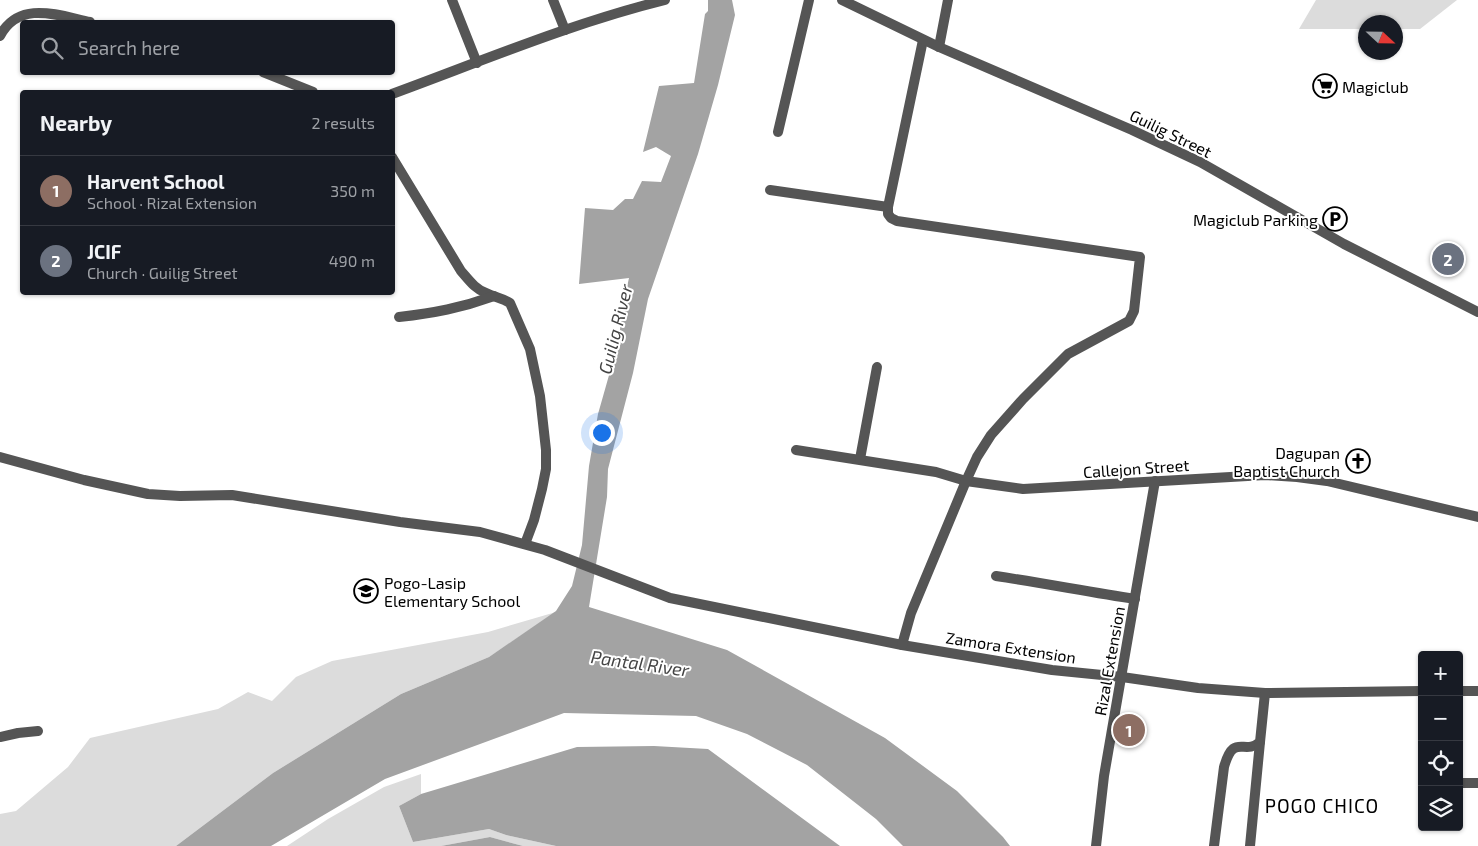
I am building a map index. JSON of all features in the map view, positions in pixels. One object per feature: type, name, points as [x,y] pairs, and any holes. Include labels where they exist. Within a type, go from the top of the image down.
[{"type":"street","points":[[452,0],[477,63]]},
{"type":"street","points":[[553,0],[566,30]]},
{"type":"street","points":[[395,93],[566,30],[632,8],[665,0]]},
{"type":"street","points":[[778,132],[809,0]]},
{"type":"street","name":"Guilig Street","points":[[842,0],[923,40],[1132,130],[1200,162],[1344,244],[1478,312]]},
{"type":"street","points":[[939,47],[948,0]]},
{"type":"street","points":[[0,36],[12,20],[26,12],[38,11],[81,20]]},
{"type":"street","points":[[902,645],[911,612],[977,457],[991,435],[1023,399],[1068,354],[1132,318],[1140,257],[897,221],[891,218],[888,214],[888,207],[923,40]]},
{"type":"street","points":[[270,75],[308,90]]},
{"type":"street","points":[[395,162],[461,271],[474,286],[510,303],[530,350],[537,380],[544,432],[546,469],[534,520],[525,544]]},
{"type":"street","points":[[770,190],[888,207]]},
{"type":"street","points":[[398,317],[436,313],[473,304],[494,296]]},
{"type":"street","points":[[860,459],[876,367]]},
{"type":"street","name":"Callejon Street","points":[[796,450],[860,459],[936,472],[966,481],[1024,489],[1265,475],[1297,477],[1335,482],[1478,517]]},
{"type":"street","name":"Zamora Extension","points":[[0,457],[84,480],[148,494],[180,496],[232,495],[400,522],[480,532],[525,544],[670,598],[902,645],[1052,670],[1122,677],[1198,688],[1265,693],[1418,691]]},
{"type":"street","name":"Rizal Extension","points":[[1096,846],[1104,776],[1156,481]]},
{"type":"street","points":[[996,576],[1135,599]]},
{"type":"street","points":[[1463,691],[1478,691]]},
{"type":"street","points":[[1250,846],[1265,693]]},
{"type":"street","points":[[0,737],[38,731]]},
{"type":"street","points":[[1214,846],[1224,767],[1230,750],[1235,747],[1256,745],[1260,742]]},
{"type":"street","points":[[1463,782],[1478,783]]},
{"type":"shaded area","points":[[1316,0],[1457,0],[1420,29],[1403,29],[1403,15],[1358,15],[1358,29],[1299,29]]},
{"type":"shaded area","points":[[556,612],[489,657],[401,694],[273,773],[176,846],[0,846],[0,814],[16,811],[68,767],[90,738],[218,709],[248,692],[272,701],[296,677],[332,661],[488,632]]},
{"type":"shaded area","points":[[421,774],[421,794],[399,806],[413,842],[489,829],[506,835],[556,846],[523,846],[490,837],[441,846],[287,846],[328,819],[384,787]]},
{"type":"water","name":"Pantal River","points":[[708,0],[732,0],[735,15],[718,85],[698,154],[648,299],[633,373],[608,469],[607,497],[589,607],[727,650],[885,738],[957,791],[1010,846],[903,846],[876,819],[807,765],[747,734],[696,716],[564,713],[385,779],[271,846],[176,846],[273,773],[401,694],[489,657],[556,611],[572,586],[582,545],[589,466],[598,414],[619,340],[622,309],[629,278],[579,284],[585,208],[613,210],[625,199],[633,199],[642,181],[661,182],[671,156],[656,147],[643,152],[659,86],[694,83],[705,14],[708,11]]},
{"type":"water","points":[[654,746],[708,749],[840,846],[556,846],[506,835],[489,829],[413,842],[399,806],[421,794],[577,747]]},
{"type":"water","points":[[490,837],[523,846],[441,846]]},
{"type":"place","name":"Magiclub","points":[[1325,86]]},
{"type":"place","name":"Magiclub Parking","points":[[1335,219]]},
{"type":"place","name":"JCIF","points":[[1448,259]]},
{"type":"place","name":"Dagupan Baptist Church","points":[[1358,461]]},
{"type":"place","name":"Pogo-Lasip Elementary School","points":[[366,591]]},
{"type":"place","name":"Harvent School","points":[[1129,730]]},
{"type":"district","name":"POGO CHICO","points":[[1322,805]]},
{"type":"water label","name":"Guilig River","points":[[615,329]]}]
